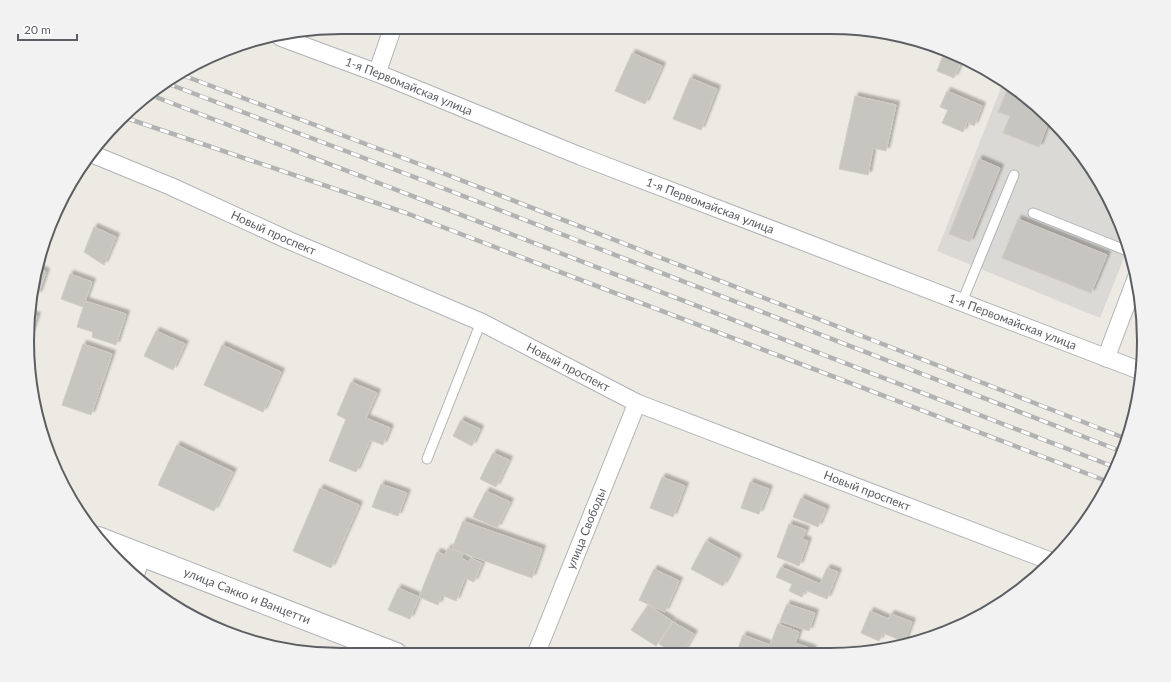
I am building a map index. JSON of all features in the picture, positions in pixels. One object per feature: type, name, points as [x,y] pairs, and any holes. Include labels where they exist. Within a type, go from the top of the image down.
[{"type":"main road","name":"улица Сакко и Ванцетти","points":[[118,551],[138,565],[379,648]]},
{"type":"street","points":[[376,73],[390,34]]},
{"type":"street","name":"1-я Первомайская улица","points":[[286,39],[376,73],[580,156],[1135,369]]},
{"type":"street","name":"Новый проспект","points":[[96,156],[170,186],[288,240],[481,322],[637,404],[1046,559]]},
{"type":"street","points":[[1106,358],[1132,289]]},
{"type":"street","name":"улица Свободы","points":[[538,648],[637,404]]},
{"type":"lane","points":[[962,302],[1014,175]]},
{"type":"lane","points":[[1033,213],[1123,249]]},
{"type":"lane","points":[[427,459],[481,322]]},
{"type":"shaded area","points":[[1002,86],[1032,110],[1074,154],[1105,205],[1114,224],[1125,255],[1100,318],[937,251]]},
{"type":"building","points":[[632,53],[662,66],[645,104],[615,91]]},
{"type":"building","points":[[943,55],[960,63],[954,78],[937,71]]},
{"type":"building","points":[[690,78],[717,89],[701,130],[673,119]]},
{"type":"building","points":[[1007,90],[1017,97],[1048,125],[1039,147],[1003,133],[1010,116],[998,112]]},
{"type":"building","points":[[947,91],[982,106],[974,126],[967,122],[963,132],[942,123],[948,110],[940,107]]},
{"type":"building","points":[[855,96],[896,105],[886,151],[873,148],[868,175],[839,169]]},
{"type":"building","points":[[979,159],[1000,168],[970,242],[949,234]]},
{"type":"building","points":[[1018,219],[1107,255],[1091,293],[1002,258]]},
{"type":"building","points":[[94,227],[116,237],[104,265],[84,252]]},
{"type":"building","points":[[42,270],[46,272],[38,295],[40,281]]},
{"type":"building","points":[[70,274],[92,282],[83,307],[61,299]]},
{"type":"building","points":[[85,301],[126,314],[116,345],[92,337],[93,332],[77,327]]},
{"type":"building","points":[[156,331],[185,344],[173,370],[144,356]]},
{"type":"building","points":[[83,344],[112,354],[91,415],[62,405]]},
{"type":"building","points":[[222,345],[281,372],[263,412],[204,385]]},
{"type":"building","points":[[351,382],[377,393],[366,418],[390,428],[383,445],[370,440],[356,472],[329,461],[346,419],[337,415]]},
{"type":"building","points":[[461,420],[480,429],[472,446],[453,436]]},
{"type":"building","points":[[177,445],[233,472],[214,511],[158,485]]},
{"type":"building","points":[[493,453],[509,460],[496,487],[480,479]]},
{"type":"building","points":[[662,477],[685,486],[673,517],[650,508]]},
{"type":"building","points":[[750,482],[769,489],[759,514],[741,508]]},
{"type":"building","points":[[381,484],[407,493],[398,516],[372,507]]},
{"type":"building","points":[[320,488],[359,505],[331,568],[293,551]]},
{"type":"building","points":[[486,491],[510,502],[497,528],[473,517]]},
{"type":"building","points":[[801,498],[826,509],[818,527],[793,517]]},
{"type":"building","points":[[463,521],[542,549],[532,578],[452,549]]},
{"type":"building","points":[[789,524],[806,530],[802,539],[808,541],[799,566],[777,557]]},
{"type":"building","points":[[706,541],[738,558],[723,586],[691,569]]},
{"type":"building","points":[[448,548],[463,554],[461,558],[469,562],[471,558],[482,563],[474,582],[465,578],[456,601],[442,595],[438,605],[419,597],[437,552],[445,555]]},
{"type":"building","points":[[781,567],[820,584],[827,568],[838,572],[827,599],[805,590],[802,597],[789,591],[792,584],[776,577]]},
{"type":"building","points":[[654,569],[679,581],[665,612],[639,600]]},
{"type":"building","points":[[398,588],[419,597],[410,619],[388,610]]},
{"type":"building","points":[[787,604],[815,613],[809,631],[780,621]]},
{"type":"building","points":[[648,605],[672,621],[656,646],[631,630]]},
{"type":"building","points":[[870,611],[888,619],[891,614],[912,622],[905,639],[899,640],[883,633],[879,641],[861,633]]},
{"type":"building","points":[[673,622],[694,634],[686,648],[666,648],[659,644]]},
{"type":"building","points":[[778,624],[799,632],[795,643],[810,648],[738,648],[743,635],[770,645]]},
{"type":"railway","points":[[185,76],[427,167],[1122,437]]},
{"type":"railway","points":[[171,85],[422,180],[1117,450]]},
{"type":"railway","points":[[155,97],[1110,465]]},
{"type":"railway","points":[[129,119],[406,213],[1103,480]]}]
